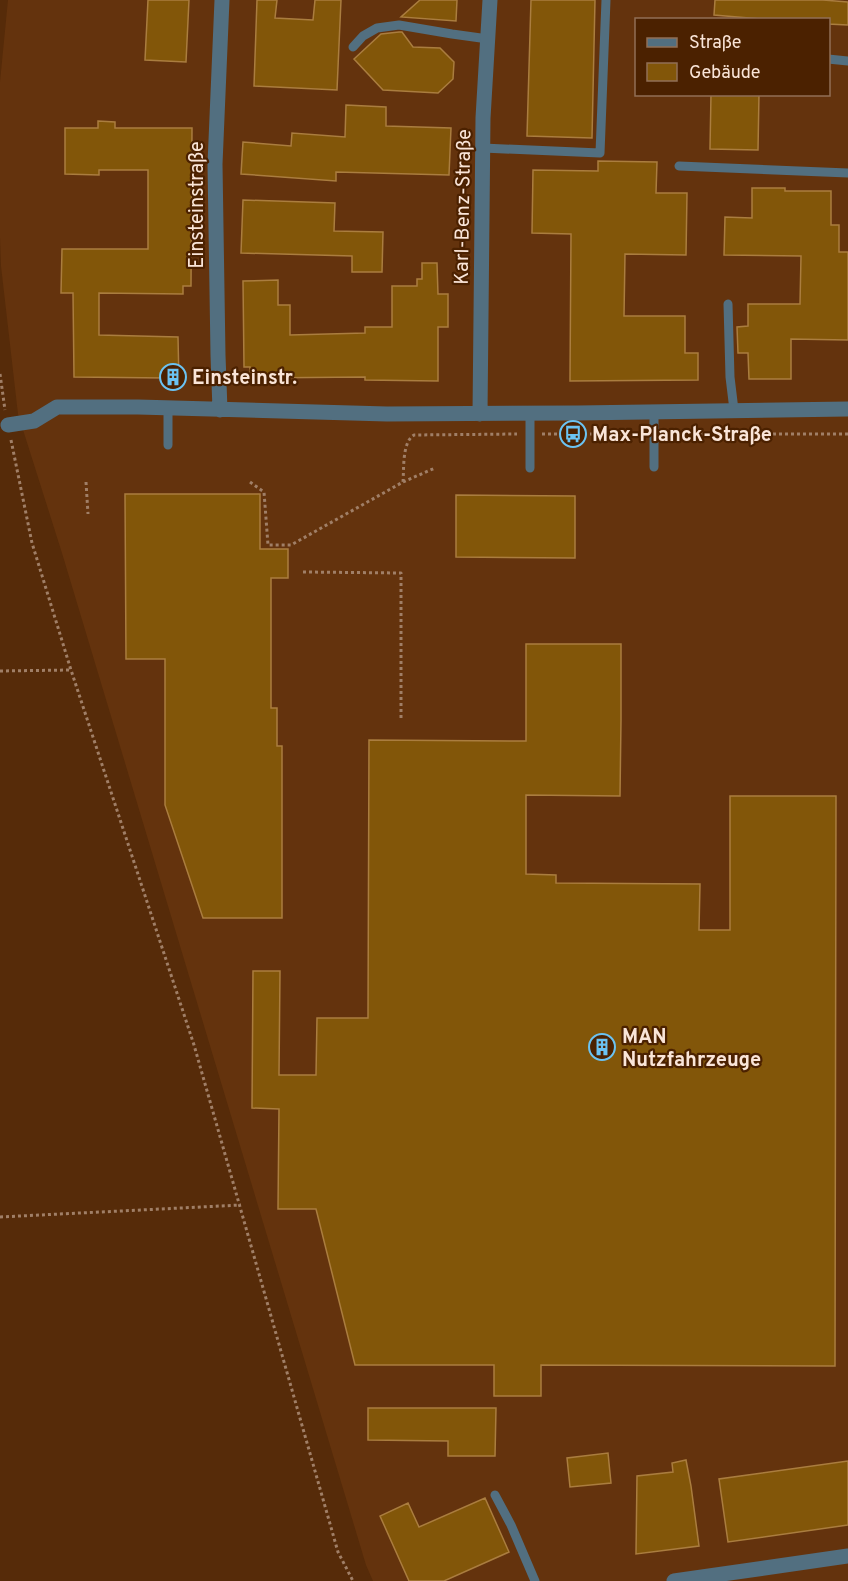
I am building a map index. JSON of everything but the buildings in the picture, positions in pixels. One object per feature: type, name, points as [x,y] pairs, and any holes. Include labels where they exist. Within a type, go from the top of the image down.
[{"type":"street","name":"Einsteinstraße","points":[[220,410],[215,164],[222,0]]},
{"type":"street","name":"Karl-Benz-Straße","points":[[480,414],[483,118],[490,0]]},
{"type":"street","points":[[8,424],[34,421],[57,407],[376,414],[848,409]]},
{"type":"street","points":[[674,1581],[723,1578],[848,1556]]},
{"type":"lane","points":[[483,148],[600,153],[606,0]]},
{"type":"lane","points":[[353,47],[363,36],[377,28],[399,25],[488,39]]},
{"type":"lane","points":[[830,59],[848,61]]},
{"type":"lane","points":[[679,166],[848,173]]},
{"type":"lane","points":[[728,304],[730,377],[734,410]]},
{"type":"lane","points":[[168,408],[168,445]]},
{"type":"lane","points":[[654,412],[654,468]]},
{"type":"lane","points":[[530,413],[530,468]]},
{"type":"lane","points":[[495,1495],[511,1525],[535,1581]]},
{"type":"path","points":[[0,374],[32,543],[71,670],[194,1045],[338,1552],[353,1581]]},
{"type":"path","points":[[403,482],[406,445],[409,438],[414,435],[848,434]]},
{"type":"path","points":[[250,482],[264,492],[268,545],[291,545],[403,482],[435,468]]},
{"type":"path","points":[[86,482],[88,514]]},
{"type":"path","points":[[303,572],[401,573],[401,720]]},
{"type":"path","points":[[0,671],[71,670]]},
{"type":"path","points":[[0,1217],[241,1204]]},
{"type":"shaded area","points":[[8,0],[848,0],[848,1581],[373,1581],[366,1565],[62,553],[18,414],[1,266],[0,82]]},
{"type":"place","name":"Einsteinstr.","points":[[173,377]]},
{"type":"place","name":"Max-Planck-Straße","points":[[573,434]]},
{"type":"place","name":"MAN Nutzfahrzeuge","points":[[602,1047]]}]
